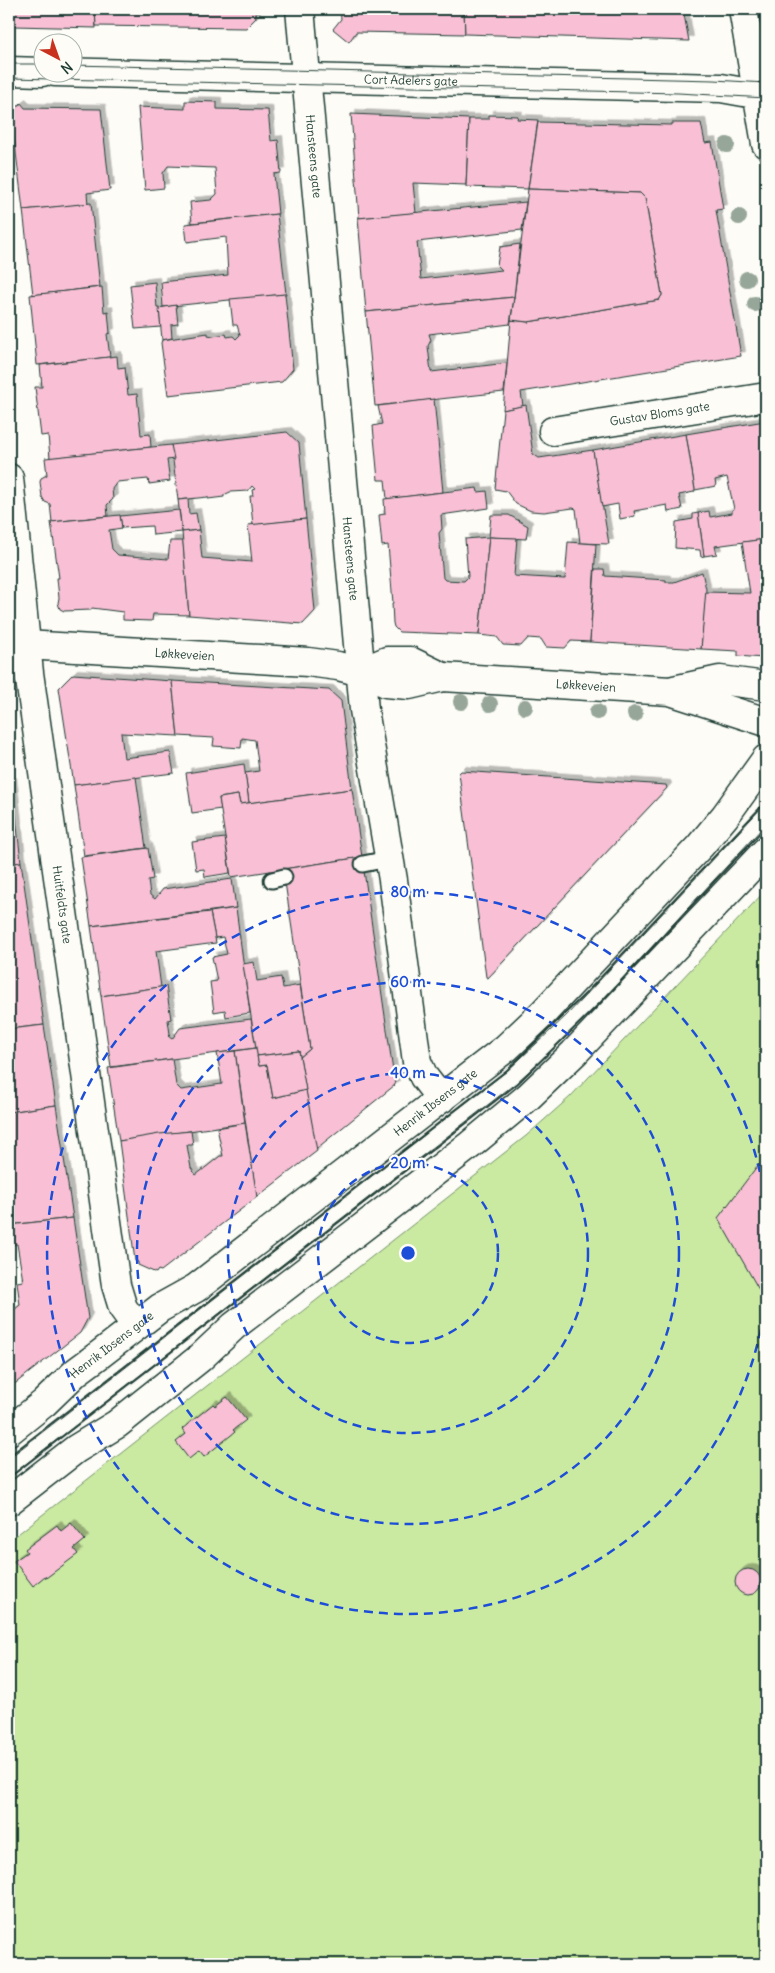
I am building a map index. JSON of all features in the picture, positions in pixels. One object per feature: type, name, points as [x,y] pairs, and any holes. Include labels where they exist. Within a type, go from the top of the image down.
[{"type":"street","name":"Hansteens gate","points":[[300,9],[370,752],[376,861],[394,889],[417,1062],[424,1077],[441,1100]]},
{"type":"street","points":[[743,9],[762,95],[766,144]]},
{"type":"street","points":[[9,72],[32,72]]},
{"type":"street","name":"Cort Adelers gate","points":[[82,73],[721,88],[762,95]]},
{"type":"street","name":"Gustav Bloms gate","points":[[553,431],[766,397]]},
{"type":"street","name":"Huitfeldts gate","points":[[9,478],[17,644],[116,1284],[123,1308],[136,1326]]},
{"type":"street","name":"Løkkeveien","points":[[17,644],[308,662],[338,666],[361,672],[387,661],[410,662],[443,676],[670,691],[766,722]]},
{"type":"street","name":"Løkkeveien","points":[[670,691],[720,680],[766,686]]},
{"type":"street","name":"Henrik Ibsens gate","points":[[9,1431],[44,1404],[76,1372],[160,1308],[196,1288],[506,1048],[542,1014],[700,846],[725,816],[766,759]]},
{"type":"street","points":[[9,1501],[76,1449],[117,1424],[200,1358],[234,1326],[470,1145],[528,1098],[574,1053],[766,851]]},
{"type":"lane","points":[[9,1468],[512,1078],[578,1014],[766,814]]},
{"type":"green space","points":[[766,890],[766,1964],[9,1964],[9,1541],[526,1136],[570,1097]]},
{"type":"building","points":[[9,9],[95,9],[96,28],[14,26],[9,22]]},
{"type":"building","points":[[95,9],[255,9],[256,18],[246,28],[96,26]]},
{"type":"building","points":[[340,9],[464,9],[465,34],[356,32],[349,42],[333,29],[341,19]]},
{"type":"building","points":[[464,9],[683,9],[689,41],[465,34]]},
{"type":"building","points":[[185,101],[217,102],[217,109],[268,110],[271,141],[278,140],[281,173],[274,174],[278,214],[192,223],[190,202],[211,200],[217,194],[215,168],[168,166],[163,173],[164,188],[145,190],[138,107],[185,109]]},
{"type":"building","points":[[21,103],[25,108],[101,109],[110,190],[87,193],[88,204],[23,210],[12,120],[9,117]]},
{"type":"building","points":[[351,114],[469,119],[466,185],[413,183],[416,213],[359,218]]},
{"type":"building","points":[[489,115],[518,116],[517,119],[538,120],[528,189],[466,187],[469,119],[489,119]]},
{"type":"building","points":[[538,122],[672,125],[672,123],[701,123],[705,143],[712,142],[723,209],[716,210],[741,356],[521,392],[523,406],[503,410],[511,320],[528,322],[659,300],[662,295],[645,198],[640,193],[528,189]]},
{"type":"building","points":[[528,189],[640,193],[645,198],[662,295],[659,300],[528,322],[511,320]]},
{"type":"building","points":[[526,202],[522,230],[417,242],[421,279],[502,270],[497,265],[500,247],[520,244],[514,297],[366,312],[358,218]]},
{"type":"building","points":[[91,203],[100,287],[33,295],[23,210]]},
{"type":"building","points":[[277,214],[286,294],[163,307],[161,282],[228,275],[226,237],[187,242],[185,224]]},
{"type":"building","points":[[155,282],[161,327],[135,329],[130,285]]},
{"type":"building","points":[[102,287],[104,312],[108,311],[110,333],[107,334],[110,357],[37,365],[30,295]]},
{"type":"building","points":[[285,294],[293,369],[282,382],[168,395],[162,340],[208,333],[208,335],[213,336],[226,334],[227,337],[233,336],[236,339],[240,335],[237,325],[233,325],[230,299]]},
{"type":"building","points":[[514,297],[510,324],[429,334],[431,340],[428,346],[431,372],[507,363],[504,392],[375,406],[366,312]]},
{"type":"building","points":[[176,305],[178,324],[171,325],[172,338],[162,340],[159,308]]},
{"type":"building","points":[[117,356],[118,368],[125,367],[128,395],[137,394],[141,435],[150,434],[151,447],[50,458],[48,435],[41,436],[35,387],[42,387],[40,365]]},
{"type":"building","points":[[434,399],[443,492],[387,499],[385,480],[378,480],[373,426],[382,424],[378,406]]},
{"type":"building","points":[[526,405],[533,454],[539,458],[593,450],[609,544],[580,543],[576,509],[544,512],[531,511],[516,504],[506,491],[495,489],[503,410]]},
{"type":"building","points":[[765,421],[766,539],[715,546],[717,554],[704,556],[698,513],[709,511],[710,517],[732,513],[734,509],[727,477],[715,480],[716,486],[695,490],[686,434]]},
{"type":"building","points":[[287,432],[299,443],[306,519],[253,525],[250,496],[253,496],[252,490],[255,489],[252,486],[248,491],[230,492],[224,495],[224,497],[178,500],[171,445]]},
{"type":"building","points":[[686,434],[695,490],[694,492],[679,495],[682,509],[668,512],[667,505],[634,511],[635,516],[620,519],[618,504],[602,507],[593,450]]},
{"type":"building","points":[[171,445],[174,459],[167,460],[170,481],[149,484],[148,479],[117,482],[112,489],[113,499],[107,505],[108,516],[52,522],[50,504],[45,502],[42,497],[40,482],[41,478],[47,475],[45,458]]},
{"type":"building","points":[[477,488],[478,492],[487,491],[489,508],[441,515],[442,529],[439,533],[443,578],[445,580],[464,581],[468,577],[465,539],[489,537],[479,635],[399,632],[393,623],[388,545],[382,546],[379,515],[385,514],[384,499]]},
{"type":"building","points":[[188,499],[189,514],[196,513],[199,530],[182,532],[178,500]]},
{"type":"building","points":[[179,510],[182,532],[153,535],[152,526],[122,528],[120,516]]},
{"type":"building","points":[[698,513],[704,556],[701,557],[700,550],[675,548],[676,522],[693,519],[693,514]]},
{"type":"building","points":[[120,515],[122,528],[109,530],[112,549],[118,555],[168,559],[170,541],[183,541],[189,615],[153,614],[152,621],[123,620],[123,612],[92,608],[91,610],[64,611],[60,609],[57,578],[59,578],[51,522]]},
{"type":"building","points":[[491,515],[509,515],[528,526],[526,539],[489,537]]},
{"type":"building","points":[[306,519],[315,611],[303,624],[189,615],[182,532],[199,530],[202,558],[252,562],[248,525]]},
{"type":"building","points":[[489,537],[517,538],[514,576],[565,579],[568,542],[596,544],[590,642],[571,641],[565,648],[546,647],[541,639],[528,638],[521,646],[503,645],[497,637],[479,635]]},
{"type":"building","points":[[766,539],[766,653],[763,653],[763,658],[738,656],[738,651],[701,649],[705,592],[750,593],[742,542]]},
{"type":"building","points":[[595,569],[604,569],[605,576],[666,580],[666,582],[674,582],[702,572],[706,589],[701,649],[590,642]]},
{"type":"building","points":[[73,674],[172,681],[178,736],[121,733],[124,758],[170,752],[174,773],[74,785],[59,688]]},
{"type":"building","points":[[172,681],[329,690],[341,701],[352,789],[249,803],[245,773],[259,771],[255,740],[242,738],[241,748],[213,746],[214,738],[178,736]]},
{"type":"building","points":[[244,764],[249,803],[240,804],[238,795],[219,798],[221,809],[192,813],[186,773]]},
{"type":"building","points":[[461,771],[666,785],[667,788],[488,978],[486,977],[459,773]]},
{"type":"building","points":[[136,777],[146,848],[84,856],[74,785]]},
{"type":"building","points":[[12,782],[21,862],[9,864],[9,783]]},
{"type":"building","points":[[352,789],[362,857],[231,877],[219,798],[238,795],[240,804]]},
{"type":"building","points":[[225,838],[230,873],[205,877],[204,869],[196,870],[192,842]]},
{"type":"building","points":[[148,848],[153,879],[148,880],[150,895],[155,899],[163,889],[232,879],[236,908],[91,926],[81,857]]},
{"type":"building","points":[[362,857],[395,1085],[316,1149],[300,1057],[310,1049],[283,869]]},
{"type":"building","points":[[21,862],[44,1025],[9,1029],[9,864]]},
{"type":"building","points":[[236,908],[250,1013],[226,1017],[225,1010],[214,1012],[210,982],[217,981],[212,957],[227,954],[223,937],[215,938],[210,912]]},
{"type":"building","points":[[210,912],[216,943],[156,951],[161,987],[101,996],[91,926]]},
{"type":"building","points":[[254,962],[257,981],[281,977],[283,988],[300,985],[310,1049],[300,1057],[299,1051],[257,1056],[243,964]]},
{"type":"building","points":[[166,986],[171,1019],[168,1020],[170,1034],[168,1036],[172,1039],[180,1028],[251,1019],[256,1048],[111,1067],[101,996]]},
{"type":"building","points":[[44,1025],[56,1105],[9,1112],[9,1029]]},
{"type":"building","points":[[256,1048],[259,1066],[267,1065],[273,1098],[306,1090],[317,1151],[257,1197],[235,1051]]},
{"type":"building","points":[[235,1051],[245,1123],[119,1141],[108,1068],[172,1059],[176,1085],[181,1090],[222,1084],[217,1053]]},
{"type":"building","points":[[299,1051],[306,1090],[273,1098],[267,1065],[259,1066],[257,1056]]},
{"type":"building","points":[[56,1105],[73,1218],[9,1225],[9,1199],[12,1199],[9,1182],[9,1112]]},
{"type":"building","points":[[245,1123],[257,1197],[161,1271],[158,1270],[156,1273],[138,1265],[138,1262],[135,1261],[119,1141],[191,1131],[193,1145],[187,1145],[191,1168],[196,1175],[220,1156],[223,1156],[217,1128]]},
{"type":"building","points":[[758,1165],[766,1171],[766,1302],[718,1218]]},
{"type":"building","points":[[73,1218],[88,1318],[80,1333],[12,1386],[9,1381],[9,1314],[20,1305],[17,1282],[23,1281],[17,1244],[10,1245],[9,1225]]},
{"type":"building","points":[[227,1397],[246,1420],[233,1430],[235,1432],[204,1457],[199,1451],[189,1459],[176,1442],[186,1434],[182,1429],[213,1404],[215,1406]]},
{"type":"building","points":[[71,1523],[85,1540],[74,1549],[78,1554],[33,1586],[14,1561],[27,1552],[25,1549],[57,1525],[61,1531]]},
{"type":"building","points":[[748,1569],[757,1573],[761,1582],[757,1591],[748,1595],[739,1591],[735,1582],[739,1573]]},
{"type":"tram line","points":[[9,64],[32,64]]},
{"type":"tram line","points":[[82,65],[714,80],[766,83]]},
{"type":"tram line","points":[[9,78],[678,93],[766,98]]},
{"type":"tram line","points":[[9,1458],[507,1071],[566,1016],[766,803]]},
{"type":"tram line","points":[[9,1477],[516,1083],[598,1005],[766,824]]}]
